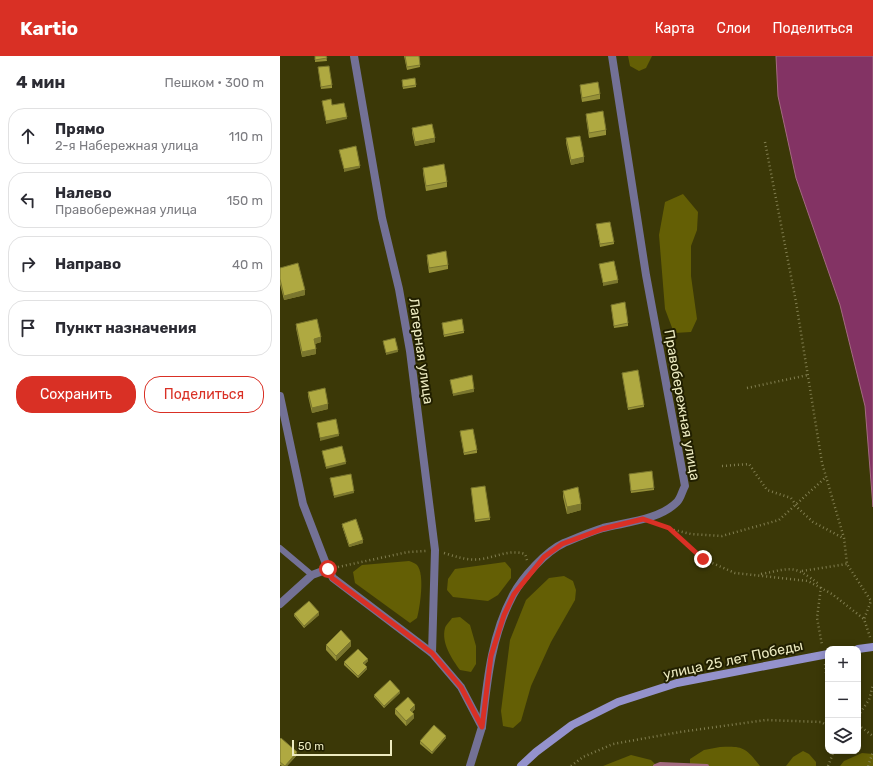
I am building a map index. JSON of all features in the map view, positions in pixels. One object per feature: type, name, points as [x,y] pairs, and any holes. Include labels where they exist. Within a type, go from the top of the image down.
[{"type":"main road","points":[[861,648],[872,643]]},
{"type":"main road","name":"улица 25 лет Победы","points":[[521,766],[572,725],[618,702],[677,683],[825,655]]},
{"type":"street","name":"Лагерная улица","points":[[354,56],[382,218],[399,290],[410,351],[417,418],[435,550],[432,653]]},
{"type":"street","name":"Правобережная улица","points":[[470,766],[482,727],[491,656],[504,615],[514,594],[544,557],[562,544],[602,529],[643,519],[668,509],[678,501],[685,486],[646,275],[612,56]]},
{"type":"street","points":[[280,396],[303,504],[332,578],[432,653],[461,687],[482,727]]},
{"type":"street","points":[[280,604],[312,576],[328,569]]},
{"type":"lane","points":[[280,548],[312,576]]},
{"type":"path","points":[[765,142],[796,302],[822,463],[844,538],[847,564],[871,601],[864,619]]},
{"type":"path","points":[[747,388],[808,375]]},
{"type":"path","points":[[722,466],[749,464],[767,490],[791,498],[813,522],[844,538]]},
{"type":"path","points":[[643,519],[691,534],[722,536],[779,520],[826,477]]},
{"type":"path","points":[[669,528],[703,559],[735,573],[808,581],[832,594]]},
{"type":"path","points":[[757,575],[790,568],[802,571],[847,564]]},
{"type":"path","points":[[802,571],[864,619],[872,643]]},
{"type":"path","points":[[821,587],[817,618],[825,651]]},
{"type":"path","points":[[861,712],[870,700],[873,685]]},
{"type":"path","points":[[571,766],[584,757],[613,744],[680,732],[766,720],[821,722],[825,724]]},
{"type":"path","points":[[861,727],[873,736]]},
{"type":"path","points":[[868,766],[873,752]]},
{"type":"path","points":[[828,766],[833,754]]},
{"type":"shaded area","points":[[628,56],[652,56],[646,68],[639,71],[630,66]]},
{"type":"shaded area","points":[[776,56],[873,56],[873,507],[865,406],[840,305],[796,178],[778,96]]},
{"type":"shaded area","points":[[683,194],[698,212],[697,230],[691,246],[691,276],[697,319],[691,332],[674,333],[665,309],[659,235],[665,202]]},
{"type":"shaded area","points":[[409,561],[417,565],[421,576],[417,618],[410,623],[355,583],[353,572],[362,565]]},
{"type":"shaded area","points":[[505,562],[511,569],[511,578],[498,595],[488,601],[453,597],[447,590],[448,579],[455,569]]},
{"type":"shaded area","points":[[564,576],[573,581],[576,590],[575,600],[551,642],[531,686],[521,721],[513,728],[503,726],[501,711],[510,640],[526,600],[549,578]]},
{"type":"shaded area","points":[[460,617],[470,625],[476,646],[476,664],[471,672],[460,670],[446,645],[444,634],[446,626],[452,618]]},
{"type":"shaded area","points":[[720,747],[734,747],[743,749],[751,755],[760,766],[690,766],[690,759],[704,750]]},
{"type":"shaded area","points":[[803,751],[809,754],[816,762],[816,766],[786,766],[793,757]]},
{"type":"shaded area","points":[[861,753],[873,754],[873,766],[840,766],[844,761]]},
{"type":"shaded area","points":[[631,755],[651,760],[657,766],[603,766]]},
{"type":"building","points":[[315,56],[326,56],[327,58],[315,60]]},
{"type":"building","points":[[405,56],[419,56],[420,65],[407,67]]},
{"type":"building","points":[[329,66],[332,85],[321,87],[318,67]]},
{"type":"building","points":[[415,78],[416,85],[403,87],[402,80]]},
{"type":"building","points":[[598,82],[600,94],[582,98],[580,85]]},
{"type":"building","points":[[331,99],[332,105],[344,103],[347,117],[326,121],[322,101]]},
{"type":"building","points":[[603,111],[606,130],[589,133],[586,114]]},
{"type":"building","points":[[432,124],[435,138],[415,142],[412,128]]},
{"type":"building","points":[[580,136],[584,157],[571,160],[566,138]]},
{"type":"building","points":[[356,146],[360,166],[344,169],[339,150]]},
{"type":"building","points":[[444,164],[447,182],[426,186],[423,168]]},
{"type":"building","points":[[610,222],[614,242],[600,244],[596,224]]},
{"type":"building","points":[[446,251],[448,265],[429,268],[427,255]]},
{"type":"building","points":[[614,261],[618,280],[603,283],[599,264]]},
{"type":"building","points":[[298,263],[305,290],[284,296],[280,279],[280,268]]},
{"type":"building","points":[[625,302],[628,323],[614,326],[611,305]]},
{"type":"building","points":[[317,319],[321,337],[314,339],[316,349],[302,352],[296,324]]},
{"type":"building","points":[[462,319],[464,331],[444,335],[442,323]]},
{"type":"building","points":[[395,338],[398,350],[386,353],[383,341]]},
{"type":"building","points":[[638,370],[644,405],[628,408],[622,373]]},
{"type":"building","points":[[472,375],[474,389],[453,394],[450,380]]},
{"type":"building","points":[[325,388],[328,404],[312,408],[308,392]]},
{"type":"building","points":[[336,419],[339,434],[320,438],[317,423]]},
{"type":"building","points":[[473,429],[477,450],[464,453],[460,431]]},
{"type":"building","points":[[342,446],[346,462],[326,467],[322,451]]},
{"type":"building","points":[[652,471],[654,488],[631,491],[629,474]]},
{"type":"building","points":[[351,474],[354,491],[334,496],[330,478]]},
{"type":"building","points":[[485,486],[490,518],[475,520],[471,488]]},
{"type":"building","points":[[578,487],[581,504],[567,507],[563,491]]},
{"type":"building","points":[[356,519],[363,540],[349,545],[342,524]]},
{"type":"building","points":[[309,601],[319,612],[304,626],[294,614]]},
{"type":"building","points":[[341,630],[351,641],[336,656],[326,645]]},
{"type":"building","points":[[358,649],[368,659],[363,663],[367,667],[358,676],[344,662]]},
{"type":"building","points":[[390,680],[400,691],[384,706],[374,695]]},
{"type":"building","points":[[408,697],[415,705],[410,710],[414,714],[406,721],[395,709]]},
{"type":"building","points":[[434,725],[446,736],[432,752],[420,741]]},
{"type":"building","points":[[281,738],[297,752],[285,766],[280,762]]},
{"type":"waterway","points":[[655,766],[660,764],[707,766]]},
{"type":"route","points":[[328,569],[332,578],[432,653],[461,687],[482,727],[491,656],[504,615],[514,594],[544,557],[562,544],[602,529],[643,519],[669,528],[703,559]]}]
